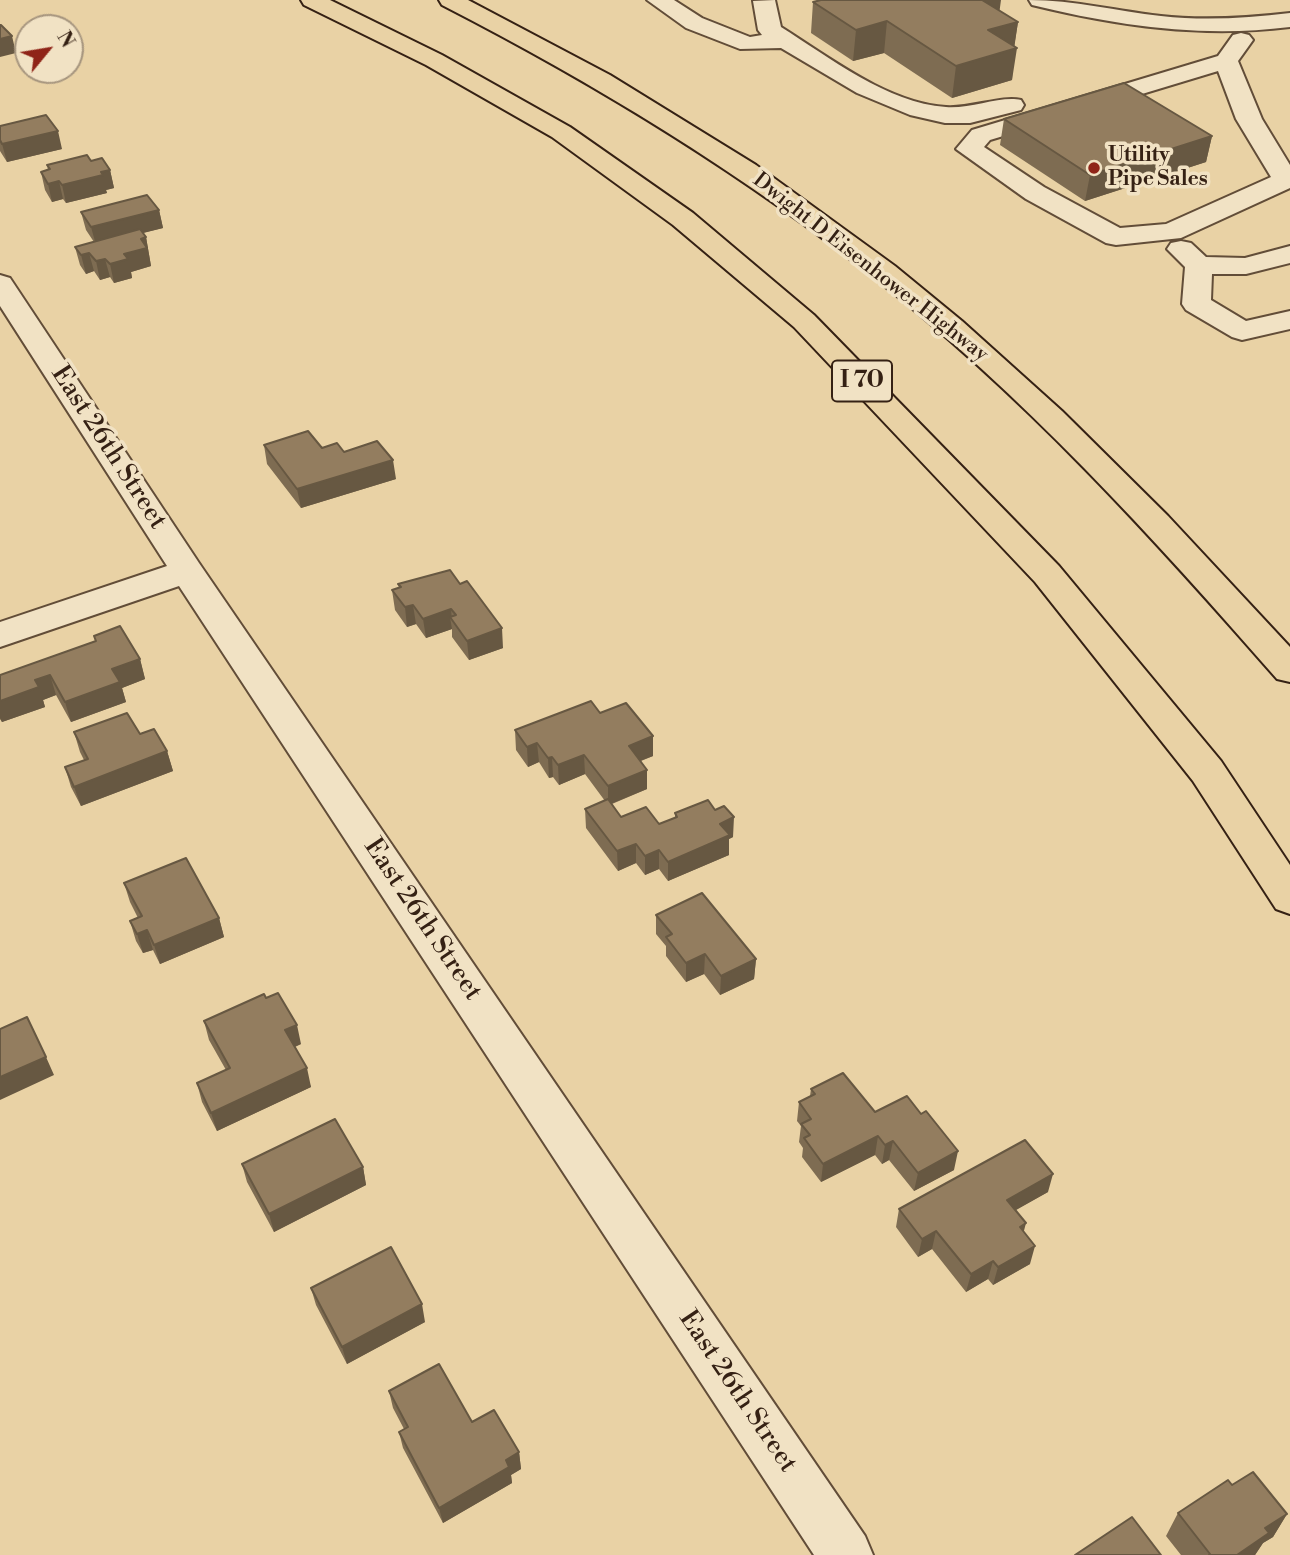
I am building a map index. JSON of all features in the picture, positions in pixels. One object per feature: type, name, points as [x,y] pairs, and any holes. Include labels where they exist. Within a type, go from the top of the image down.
[{"type":"highway","name":"I 70","points":[[313,0],[434,60],[561,132],[682,219],[804,321],[1047,574],[1207,771],[1290,898]]},
{"type":"highway","name":"Dwight D Eisenhower Highway","points":[[450,0],[557,54],[665,117],[792,203],[900,285],[1068,434],[1210,580],[1290,670]]},
{"type":"street","points":[[658,0],[694,23],[748,44],[786,40]]},
{"type":"street","points":[[1040,0],[1098,15],[1156,23],[1253,24],[1290,20]]},
{"type":"street","points":[[764,1],[770,30],[854,84],[926,111],[969,116],[1031,100]]},
{"type":"street","points":[[1226,61],[1249,120],[1288,180],[1171,232],[1116,237],[1035,193],[969,149],[981,135],[1226,61],[1253,24]]},
{"type":"street","points":[[1171,232],[1176,245],[1199,265],[1246,266],[1290,254]]},
{"type":"street","points":[[1199,265],[1196,304],[1242,331],[1290,320]]},
{"type":"street","name":"East 26th Street","points":[[0,284],[187,571],[846,1555]]},
{"type":"street","points":[[0,635],[187,571]]},
{"type":"building","points":[[982,0],[1018,22],[988,30],[1017,48],[956,66],[887,21],[856,30],[813,2]]},
{"type":"building","points":[[1,25],[12,36],[0,39]]},
{"type":"building","points":[[1124,83],[1212,136],[1090,175],[1004,119]]},
{"type":"building","points":[[46,115],[58,131],[2,144],[0,126]]},
{"type":"building","points":[[87,155],[91,161],[102,158],[110,170],[101,172],[103,175],[62,185],[59,181],[48,184],[41,172],[50,169],[47,165]]},
{"type":"building","points":[[147,195],[159,210],[91,227],[81,212]]},
{"type":"building","points":[[140,229],[146,237],[141,239],[147,248],[124,254],[128,259],[110,264],[105,259],[96,261],[89,253],[81,255],[75,247]]},
{"type":"building","points":[[308,431],[322,448],[337,443],[344,452],[377,441],[393,460],[297,489],[264,445]]},
{"type":"building","points":[[450,570],[460,584],[467,581],[502,628],[467,641],[450,617],[456,615],[451,609],[423,619],[413,605],[405,607],[392,590],[401,587],[398,584]]},
{"type":"building","points":[[120,626],[140,659],[112,669],[120,682],[65,702],[50,675],[35,680],[39,687],[0,701],[0,675],[96,641],[94,636]]},
{"type":"building","points":[[591,701],[600,713],[626,703],[653,736],[629,746],[647,770],[608,786],[584,755],[558,765],[552,757],[548,758],[537,743],[527,747],[515,730]]},
{"type":"building","points":[[127,713],[140,734],[154,729],[167,751],[74,787],[65,767],[88,759],[74,732]]},
{"type":"building","points":[[608,799],[621,817],[646,807],[659,824],[677,817],[675,813],[708,800],[715,810],[724,806],[734,817],[720,824],[730,835],[668,862],[659,850],[645,856],[636,844],[617,851],[585,809]]},
{"type":"building","points":[[186,858],[219,918],[154,945],[147,930],[137,934],[130,921],[142,916],[124,883]]},
{"type":"building","points":[[702,893],[756,959],[721,976],[705,954],[686,963],[666,937],[672,934],[656,915]]},
{"type":"building","points":[[278,993],[297,1025],[285,1030],[307,1068],[211,1113],[197,1083],[230,1068],[204,1021],[264,994],[266,998]]},
{"type":"building","points":[[27,1017],[46,1057],[0,1077],[0,1029]]},
{"type":"building","points":[[843,1073],[875,1112],[907,1096],[921,1114],[926,1111],[958,1151],[918,1173],[893,1141],[885,1145],[878,1136],[823,1164],[804,1138],[810,1135],[801,1124],[811,1119],[799,1102],[815,1094],[811,1089]]},
{"type":"building","points":[[335,1119],[363,1167],[269,1214],[242,1164]]},
{"type":"building","points":[[1025,1140],[1053,1174],[1007,1200],[1026,1223],[1020,1227],[1035,1246],[998,1267],[993,1261],[971,1274],[936,1231],[922,1239],[899,1209]]},
{"type":"building","points":[[391,1247],[422,1304],[342,1347],[311,1288]]},
{"type":"building","points":[[439,1364],[472,1422],[494,1410],[519,1452],[506,1460],[509,1467],[439,1508],[399,1432],[408,1427],[389,1391]]},
{"type":"building","points":[[1253,1472],[1287,1514],[1265,1528],[1269,1533],[1237,1555],[1209,1555],[1178,1513],[1228,1480],[1232,1485]]},
{"type":"building","points":[[1132,1517],[1161,1555],[1075,1555]]},
{"type":"place","name":"Utility Pipe Sales","points":[[1094,168]]}]
